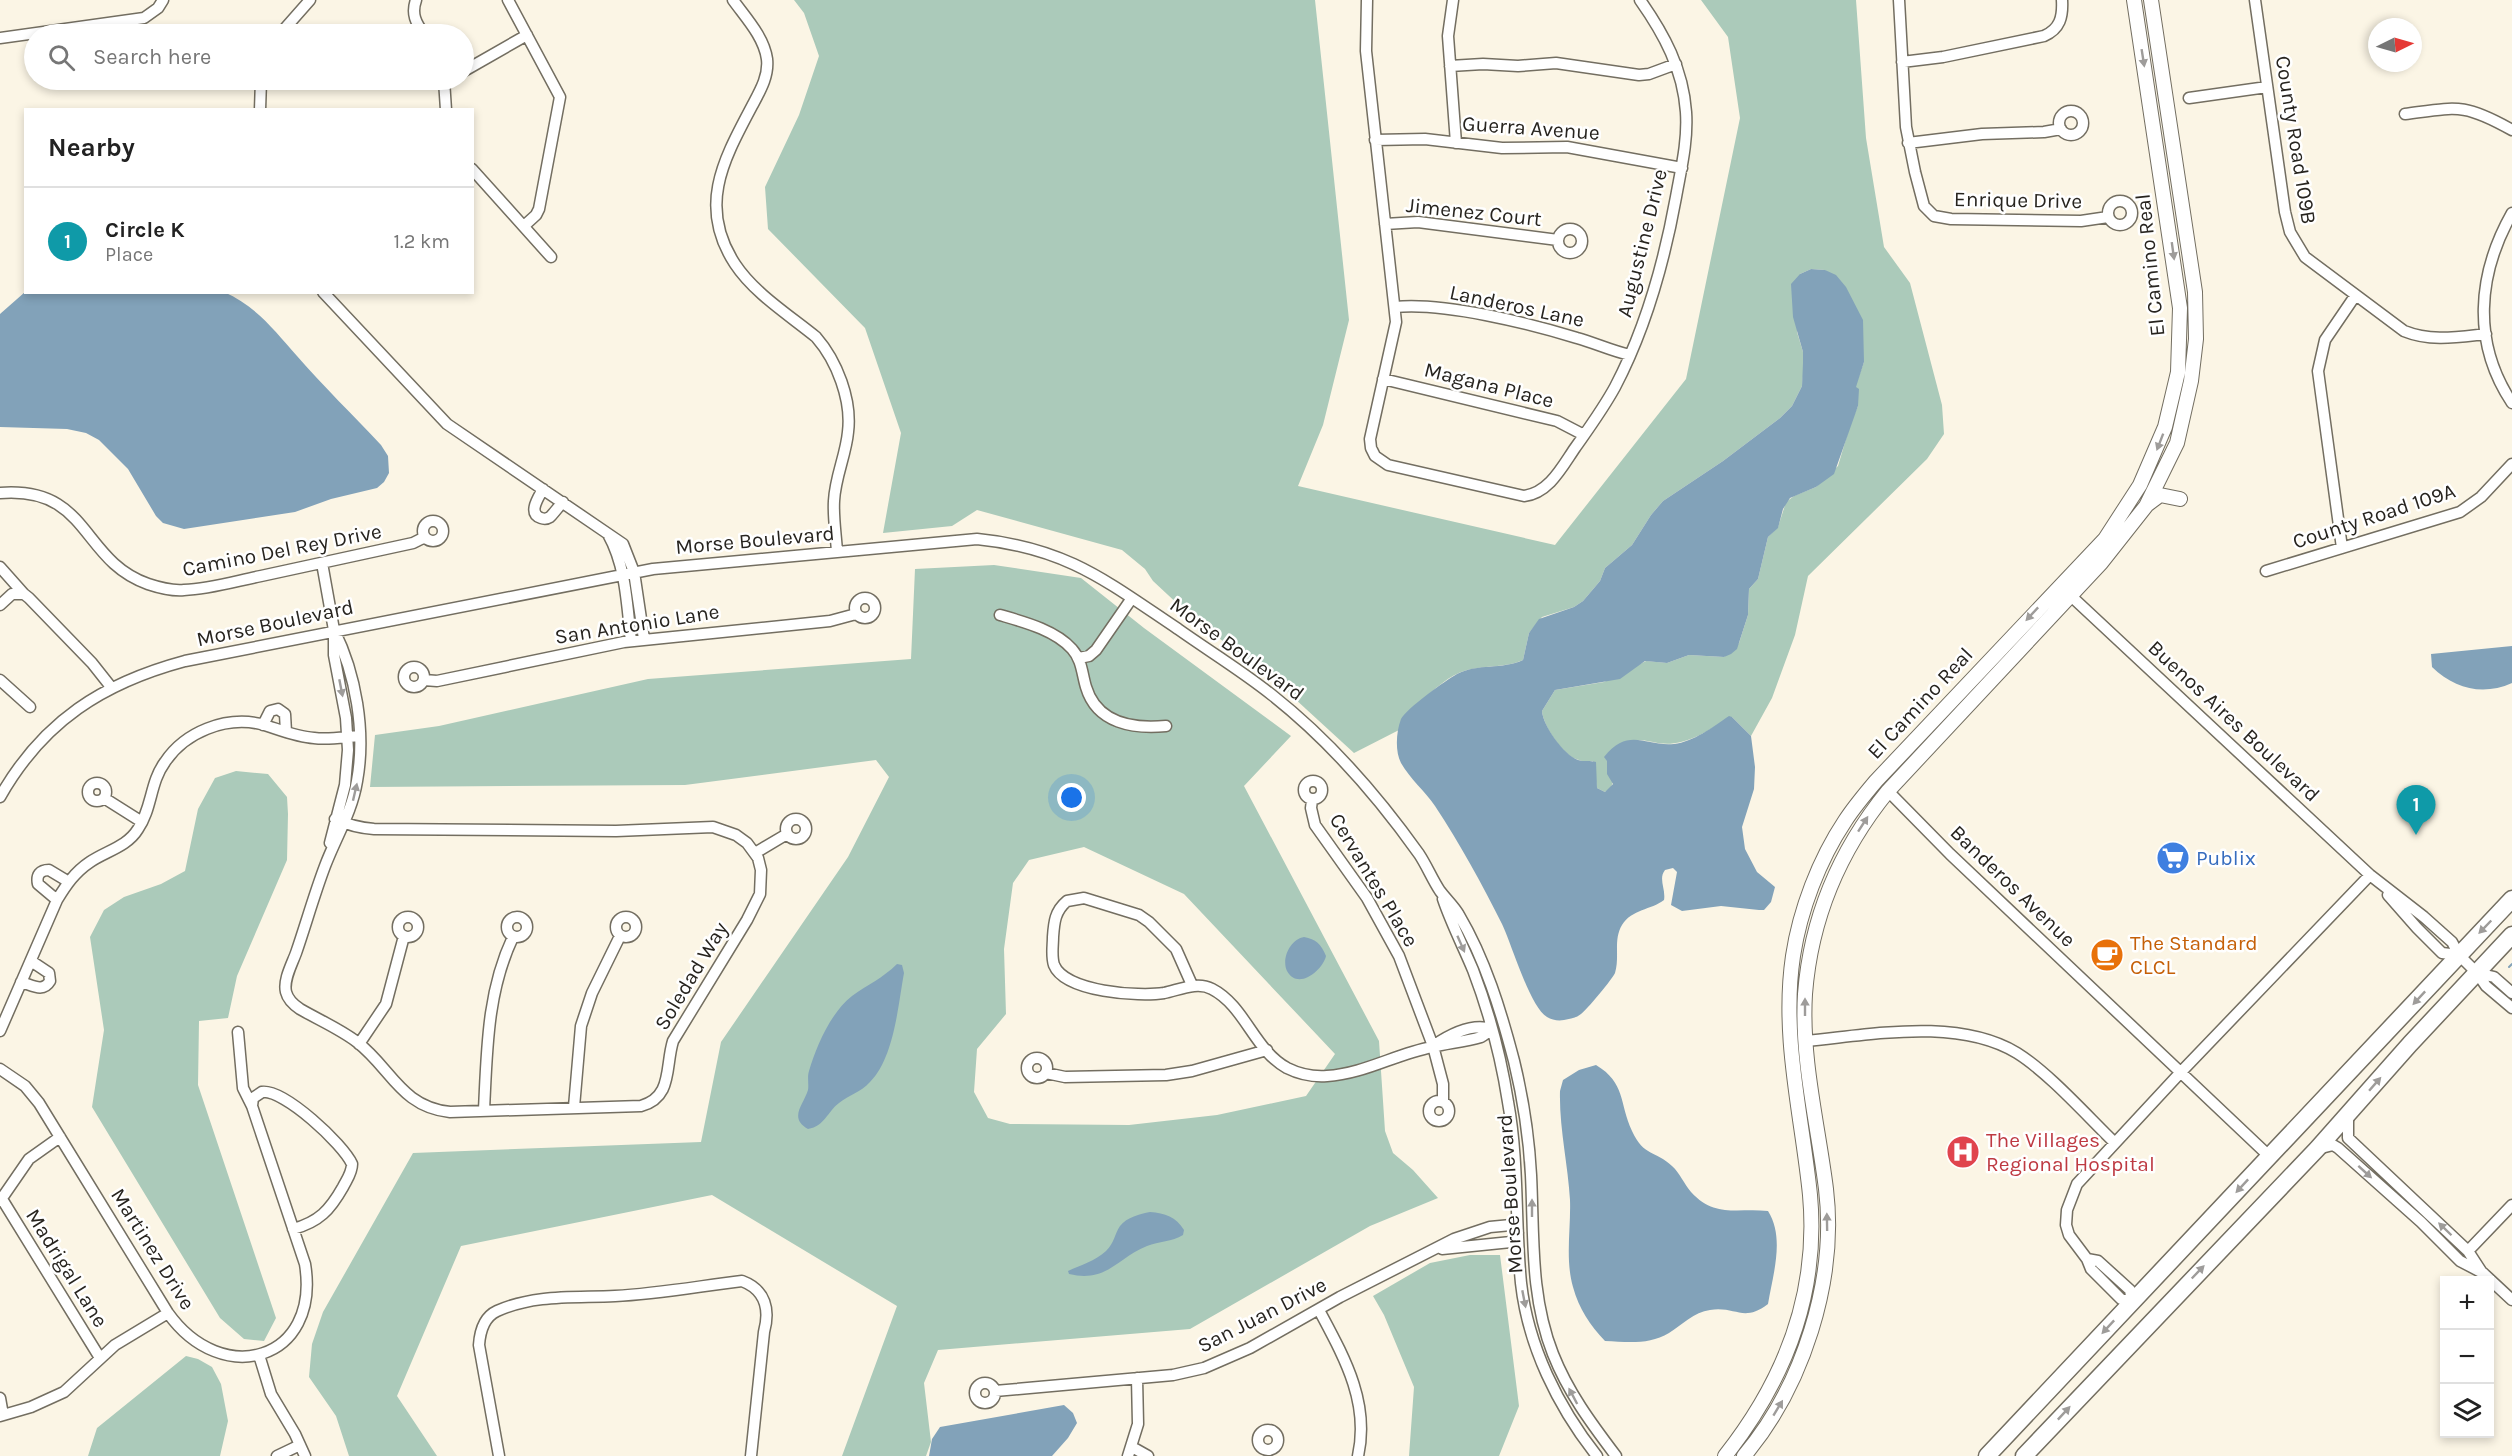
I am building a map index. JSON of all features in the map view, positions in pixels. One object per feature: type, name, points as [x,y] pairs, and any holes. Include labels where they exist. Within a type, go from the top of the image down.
[{"type":"highway","points":[[1987,1456],[2512,900]]},
{"type":"highway","points":[[2024,1456],[2348,1116],[2410,1044],[2512,935]]},
{"type":"main road","name":"El Camino Real","points":[[1725,1456],[1752,1420],[1779,1374],[1804,1299],[1811,1231],[1810,1196],[1790,1042],[1790,995],[1793,956],[1810,891],[1845,821],[1876,781],[2105,539],[2133,497],[2153,460],[2169,414],[2178,372],[2181,330],[2179,294],[2134,0]]},
{"type":"main road","name":"El Camino Real","points":[[1744,1456],[1766,1426],[1793,1379],[1818,1306],[1823,1274],[1827,1231],[1826,1192],[1805,1041],[1805,996],[1810,954],[1829,888],[1844,855],[1870,813],[1888,791],[2101,563],[2146,506],[2177,443],[2191,381],[2196,339],[2194,292],[2151,0]]},
{"type":"main road","points":[[2179,294],[2194,292]]},
{"type":"main road","points":[[2146,506],[2160,495],[2180,499],[2165,487],[2162,475]]},
{"type":"main road","points":[[2059,585],[2071,596]]},
{"type":"main road","points":[[1876,781],[1888,791]]},
{"type":"main road","points":[[1790,1042],[1805,1041]]},
{"type":"main road","points":[[1808,1272],[1823,1274]]},
{"type":"main road","points":[[1779,1374],[1793,1379]]},
{"type":"street","points":[[101,24],[144,18],[158,8],[163,0]]},
{"type":"street","points":[[289,24],[310,0]]},
{"type":"street","points":[[416,0],[414,7],[417,24]]},
{"type":"street","points":[[508,0],[555,85],[560,102],[539,209],[525,225]]},
{"type":"street","points":[[733,0],[765,49],[767,72],[758,95],[724,160],[717,191],[719,223],[729,254],[744,276],[816,338],[835,366],[848,419],[847,438],[834,500],[837,552]]},
{"type":"street","name":"Augustine Drive","points":[[1367,0],[1365,34],[1395,307],[1395,331],[1370,439],[1371,448],[1375,456],[1388,465],[1519,496],[1531,495],[1545,488],[1602,409],[1630,355],[1648,311],[1659,273],[1685,152],[1686,111],[1676,64],[1662,32],[1640,0]]},
{"type":"street","points":[[1453,0],[1448,36],[1456,143]]},
{"type":"street","name":"Enrique Drive","points":[[1899,0],[1908,143],[1924,206],[1934,216],[1951,219],[2081,221],[2108,217]]},
{"type":"street","points":[[1902,62],[1943,57],[2044,36],[2051,33],[2060,23],[2062,0]]},
{"type":"street","name":"County Road 109B","points":[[2254,0],[2285,212],[2290,232],[2305,257],[2396,326],[2421,336],[2450,338],[2486,334]]},
{"type":"street","points":[[0,38],[24,35]]},
{"type":"street","points":[[474,65],[528,35]]},
{"type":"street","points":[[1450,66],[1483,64],[1518,66],[1556,63],[1639,75],[1649,74],[1676,64]]},
{"type":"street","points":[[2189,98],[2267,87]]},
{"type":"street","points":[[260,108],[261,90]]},
{"type":"street","points":[[445,90],[446,108]]},
{"type":"street","points":[[2404,114],[2450,108],[2467,109],[2483,114],[2512,130]]},
{"type":"street","points":[[1908,143],[1982,134],[2044,132],[2061,129]]},
{"type":"street","name":"Guerra Avenue","points":[[1376,140],[1408,138],[1503,148],[1554,146],[1581,148],[1682,168]]},
{"type":"street","points":[[474,171],[525,225],[551,257]]},
{"type":"street","points":[[2512,213],[2494,249],[2486,278],[2484,307],[2486,334],[2497,376],[2512,403]]},
{"type":"street","name":"Jimenez Court","points":[[1385,224],[1418,222],[1558,240]]},
{"type":"street","points":[[325,294],[435,413],[463,435],[623,544],[644,639]]},
{"type":"street","points":[[2342,548],[2318,371],[2325,340],[2355,296]]},
{"type":"street","name":"Landeros Lane","points":[[1395,307],[1426,307],[1469,313],[1557,332],[1630,355]]},
{"type":"street","name":"Magana Place","points":[[1383,379],[1557,421],[1584,435]]},
{"type":"street","name":"County Road 109A","points":[[2266,571],[2460,512],[2481,497],[2512,464]]},
{"type":"street","points":[[543,489],[534,505],[538,517],[543,519],[551,516],[563,502]]},
{"type":"street","name":"Camino Del Rey Drive","points":[[0,493],[26,493],[58,504],[77,520],[112,564],[135,578],[160,588],[194,589],[413,543],[425,537]]},
{"type":"street","name":"Morse Boulevard","points":[[0,797],[11,778],[44,736],[82,706],[111,687],[153,670],[185,661],[628,573],[978,539],[1016,543],[1056,555],[1084,567],[1265,689],[1336,752],[1366,784],[1392,817],[1421,857],[1440,890],[1458,913],[1472,941],[1504,1025],[1515,1065],[1528,1137],[1535,1278],[1552,1352],[1579,1407],[1616,1456]]},
{"type":"street","points":[[322,563],[334,630]]},
{"type":"street","points":[[0,567],[21,594],[92,663],[111,687]]},
{"type":"street","points":[[628,573],[631,641]]},
{"type":"street","points":[[0,605],[9,596],[21,594]]},
{"type":"street","name":"Buenos Aires Boulevard","points":[[2071,596],[2370,875],[2452,942],[2459,955],[2486,986],[2512,1008]]},
{"type":"street","points":[[1079,658],[1089,656],[1096,650],[1132,598]]},
{"type":"street","name":"San Antonio Lane","points":[[424,680],[436,681],[644,639],[830,621],[856,614]]},
{"type":"street","points":[[1000,615],[1044,631],[1067,644],[1079,658],[1087,692],[1092,702],[1111,718],[1133,728],[1166,726]]},
{"type":"street","name":"Soledad Way","points":[[334,630],[345,652],[355,697],[360,736],[357,781],[350,812],[340,821]]},
{"type":"street","name":"Soledad Way","points":[[334,630],[334,655],[347,737],[347,769],[340,821],[288,975],[286,992],[293,1004],[300,1009],[359,1044],[403,1091],[424,1107],[450,1112],[641,1106],[651,1103],[665,1088],[668,1057],[673,1041],[755,905],[761,884],[761,870],[755,853]]},
{"type":"street","points":[[0,681],[0,689]]},
{"type":"street","points":[[0,681],[30,707]]},
{"type":"street","points":[[262,725],[270,711],[278,709],[285,714],[286,732]]},
{"type":"street","points":[[0,1032],[57,900],[69,882],[88,863],[130,839],[142,822],[162,765],[184,741],[212,727],[244,722],[312,738],[360,736]]},
{"type":"street","name":"Banderos Avenue","points":[[1888,791],[1950,854],[2269,1156]]},
{"type":"street","points":[[104,798],[142,822]]},
{"type":"street","name":"Cervantes Place","points":[[1312,800],[1311,808],[1315,825],[1361,888],[1385,929],[1413,991],[1433,1046],[1443,1084],[1443,1102]]},
{"type":"street","points":[[340,821],[363,828],[396,830],[592,831],[713,827],[736,834],[755,853],[787,834]]},
{"type":"street","points":[[57,900],[38,884],[38,875],[49,870],[69,882]]},
{"type":"street","points":[[2132,1302],[2130,1290],[2098,1261],[2087,1259],[2069,1234],[2067,1211],[2078,1184],[2181,1072],[2370,875]]},
{"type":"street","name":"Morse Boulevard","points":[[1440,890],[1449,918],[1473,970],[1501,1066],[1514,1139],[1521,1285],[1528,1319],[1539,1356],[1565,1410],[1596,1455]]},
{"type":"street","points":[[1192,985],[1176,949],[1139,915],[1084,898],[1067,901],[1056,914],[1054,965],[1065,978],[1104,990],[1146,994],[1163,993],[1192,985],[1212,988],[1232,1005],[1267,1050],[1285,1067],[1311,1076],[1325,1076],[1359,1069],[1433,1046],[1449,1045],[1484,1036],[1491,1029],[1504,1025]]},
{"type":"street","points":[[359,1044],[386,1004],[404,936]]},
{"type":"street","points":[[574,1107],[581,1026],[592,993],[621,936]]},
{"type":"street","points":[[484,1110],[489,1015],[497,980],[513,937]]},
{"type":"street","points":[[21,982],[41,988],[50,981],[49,973],[31,961]]},
{"type":"street","points":[[2477,973],[2494,977],[2512,993]]},
{"type":"street","points":[[1805,1041],[1924,1031],[1973,1036],[1995,1042],[2018,1054],[2040,1071],[2115,1143]]},
{"type":"street","name":"Martinez Drive","points":[[0,1069],[25,1086],[39,1103],[180,1329],[212,1351],[238,1358],[260,1355],[286,1339],[304,1308],[308,1281],[252,1106],[243,1088],[238,1032]]},
{"type":"street","points":[[1046,1073],[1065,1077],[1166,1075],[1192,1071],[1267,1050]]},
{"type":"street","points":[[252,1106],[254,1098],[262,1092],[267,1091],[282,1097],[340,1147],[352,1164],[349,1176],[330,1208],[314,1222],[293,1229]]},
{"type":"street","points":[[2348,1116],[2348,1138],[2468,1251],[2483,1274]]},
{"type":"street","points":[[1,1200],[34,1152],[60,1137]]},
{"type":"street","points":[[2317,1149],[2333,1145],[2338,1148],[2460,1261],[2483,1274],[2512,1300]]},
{"type":"street","name":"Madrigal Lane","points":[[1,1200],[100,1358]]},
{"type":"street","points":[[2468,1251],[2512,1205]]},
{"type":"street","name":"San Juan Drive","points":[[995,1391],[1190,1372],[1221,1362],[1319,1311],[1340,1297],[1430,1252],[1468,1233],[1490,1227],[1511,1226],[1518,1233],[1511,1242],[1467,1245],[1430,1252]]},
{"type":"street","points":[[1518,1233],[1532,1233]]},
{"type":"street","points":[[499,1456],[479,1345],[480,1332],[485,1321],[496,1311],[549,1297],[615,1296],[742,1281],[752,1285],[759,1293],[767,1306],[768,1317],[764,1332],[751,1456]]},
{"type":"street","points":[[1319,1311],[1357,1389],[1362,1437],[1358,1456]]},
{"type":"street","points":[[0,1398],[2,1415],[31,1407],[64,1392],[115,1345],[168,1313]]},
{"type":"street","points":[[260,1355],[272,1394],[304,1456]]},
{"type":"street","points":[[1137,1378],[1138,1424],[1130,1451],[1148,1456]]},
{"type":"street","points":[[1596,1455],[1607,1444]]},
{"type":"street","points":[[277,1456],[300,1445]]},
{"type":"green space","points":[[794,0],[1315,0],[1349,320],[1323,425],[1298,486],[1555,545],[1686,379],[1740,118],[1728,37],[1701,0],[1856,0],[1866,138],[1884,247],[1910,283],[1942,405],[1944,434],[1927,459],[1808,576],[1795,635],[1772,698],[1751,736],[1732,717],[1681,742],[1670,744],[1644,740],[1628,741],[1607,754],[1608,774],[1613,781],[1611,788],[1605,792],[1597,788],[1593,761],[1573,758],[1555,740],[1546,725],[1542,711],[1555,690],[1604,682],[1646,661],[1667,663],[1689,655],[1724,657],[1739,643],[1748,615],[1749,589],[1758,579],[1768,537],[1778,527],[1786,502],[1816,487],[1838,466],[1858,406],[1855,387],[1864,362],[1825,270],[1811,269],[1800,274],[1797,332],[1803,352],[1803,376],[1802,386],[1792,406],[1780,418],[1723,461],[1663,501],[1632,545],[1605,568],[1600,581],[1583,601],[1574,607],[1542,617],[1529,633],[1523,660],[1467,670],[1454,675],[1404,717],[1399,730],[1354,753],[1269,675],[1197,622],[1153,581],[1145,569],[1122,550],[977,510],[952,526],[883,533],[901,433],[865,328],[768,229],[765,187],[799,115],[819,56],[804,13]]},
{"type":"green space","points":[[994,565],[1081,578],[1144,628],[1291,736],[1244,786],[1379,1041],[1385,1131],[1393,1153],[1413,1170],[1438,1198],[1370,1226],[1190,1329],[938,1350],[924,1383],[931,1442],[926,1456],[842,1456],[897,1306],[712,1195],[461,1246],[397,1396],[437,1456],[349,1456],[336,1416],[309,1377],[312,1344],[323,1312],[413,1153],[701,1142],[721,1042],[848,857],[889,777],[876,760],[685,785],[370,787],[375,735],[439,726],[648,679],[911,659],[915,569]],"holes":[[[1084,847],[1184,894],[1335,1054],[1306,1096],[1217,1115],[1129,1125],[1010,1124],[988,1118],[974,1092],[977,1049],[1006,1014],[1004,949],[1013,883],[1029,860]]]},
{"type":"green space","points":[[236,771],[268,774],[287,797],[287,860],[237,976],[228,1018],[199,1021],[198,1085],[276,1318],[264,1341],[244,1339],[220,1318],[92,1107],[104,1030],[90,937],[104,910],[124,897],[161,884],[185,871],[198,809],[215,778]]},
{"type":"green space","points":[[1470,1255],[1500,1255],[1519,1406],[1499,1456],[1409,1456],[1414,1387],[1384,1315],[1373,1296],[1430,1263]]},
{"type":"green space","points":[[186,1356],[198,1359],[212,1367],[221,1384],[228,1421],[220,1456],[88,1456],[97,1428]]},
{"type":"water","points":[[1811,269],[1825,270],[1836,275],[1846,287],[1863,320],[1864,362],[1856,387],[1859,389],[1858,406],[1834,474],[1816,487],[1790,498],[1783,509],[1778,528],[1768,537],[1758,579],[1749,589],[1748,615],[1737,649],[1724,657],[1689,655],[1667,663],[1645,661],[1620,679],[1555,690],[1542,711],[1550,732],[1572,757],[1596,762],[1597,788],[1605,792],[1613,784],[1607,774],[1607,761],[1604,757],[1622,742],[1638,740],[1664,744],[1681,743],[1703,733],[1729,716],[1732,717],[1751,736],[1755,767],[1754,789],[1742,827],[1745,849],[1757,872],[1775,887],[1771,902],[1764,910],[1721,906],[1682,911],[1671,905],[1677,872],[1673,868],[1665,870],[1662,877],[1664,900],[1631,916],[1619,931],[1615,973],[1610,981],[1579,1015],[1562,1020],[1551,1019],[1534,1001],[1502,924],[1462,849],[1435,806],[1401,763],[1397,742],[1401,719],[1418,702],[1457,674],[1523,660],[1529,633],[1539,619],[1574,607],[1583,601],[1600,581],[1605,568],[1632,545],[1663,501],[1723,461],[1780,418],[1792,406],[1802,386],[1803,352],[1793,317],[1791,284],[1800,274]]},
{"type":"water","points":[[24,293],[228,294],[246,304],[264,320],[381,445],[388,456],[389,473],[377,488],[331,499],[295,512],[184,529],[163,523],[156,516],[128,469],[99,440],[86,433],[67,429],[0,427],[0,314]]},
{"type":"water","points":[[2512,646],[2512,683],[2501,687],[2470,688],[2450,681],[2432,667],[2431,654]]},
{"type":"water","points":[[1304,937],[1318,943],[1326,956],[1320,967],[1310,976],[1297,979],[1287,971],[1285,960],[1291,945]]},
{"type":"water","points":[[897,964],[902,965],[904,973],[897,1016],[890,1046],[878,1072],[859,1091],[835,1107],[818,1125],[808,1129],[802,1125],[798,1116],[808,1090],[808,1073],[825,1030],[844,1003]]},
{"type":"water","points":[[1596,1065],[1606,1072],[1617,1086],[1636,1139],[1645,1149],[1672,1166],[1691,1192],[1700,1200],[1717,1209],[1768,1211],[1776,1233],[1777,1244],[1768,1304],[1759,1310],[1746,1313],[1719,1309],[1704,1311],[1669,1333],[1646,1341],[1605,1341],[1590,1323],[1578,1302],[1571,1276],[1570,1200],[1560,1091],[1563,1080],[1579,1070]]},
{"type":"water","points":[[1150,1212],[1161,1213],[1174,1219],[1184,1230],[1183,1235],[1147,1246],[1102,1272],[1082,1276],[1069,1274],[1068,1271],[1093,1260],[1106,1251],[1126,1220]]},
{"type":"water","points":[[1064,1405],[1073,1413],[1077,1423],[1068,1438],[1052,1456],[929,1456],[932,1439],[940,1427]]},
{"type":"waterway","points":[[2509,967],[2512,964]]},
{"type":"place","name":"Circle K","points":[[2416,835]]},
{"type":"place","name":"Publix","points":[[2173,858]]},
{"type":"place","name":"The Standard CLCL","points":[[2107,955]]},
{"type":"place","name":"The Villages Regional Hospital","points":[[1963,1152]]}]
